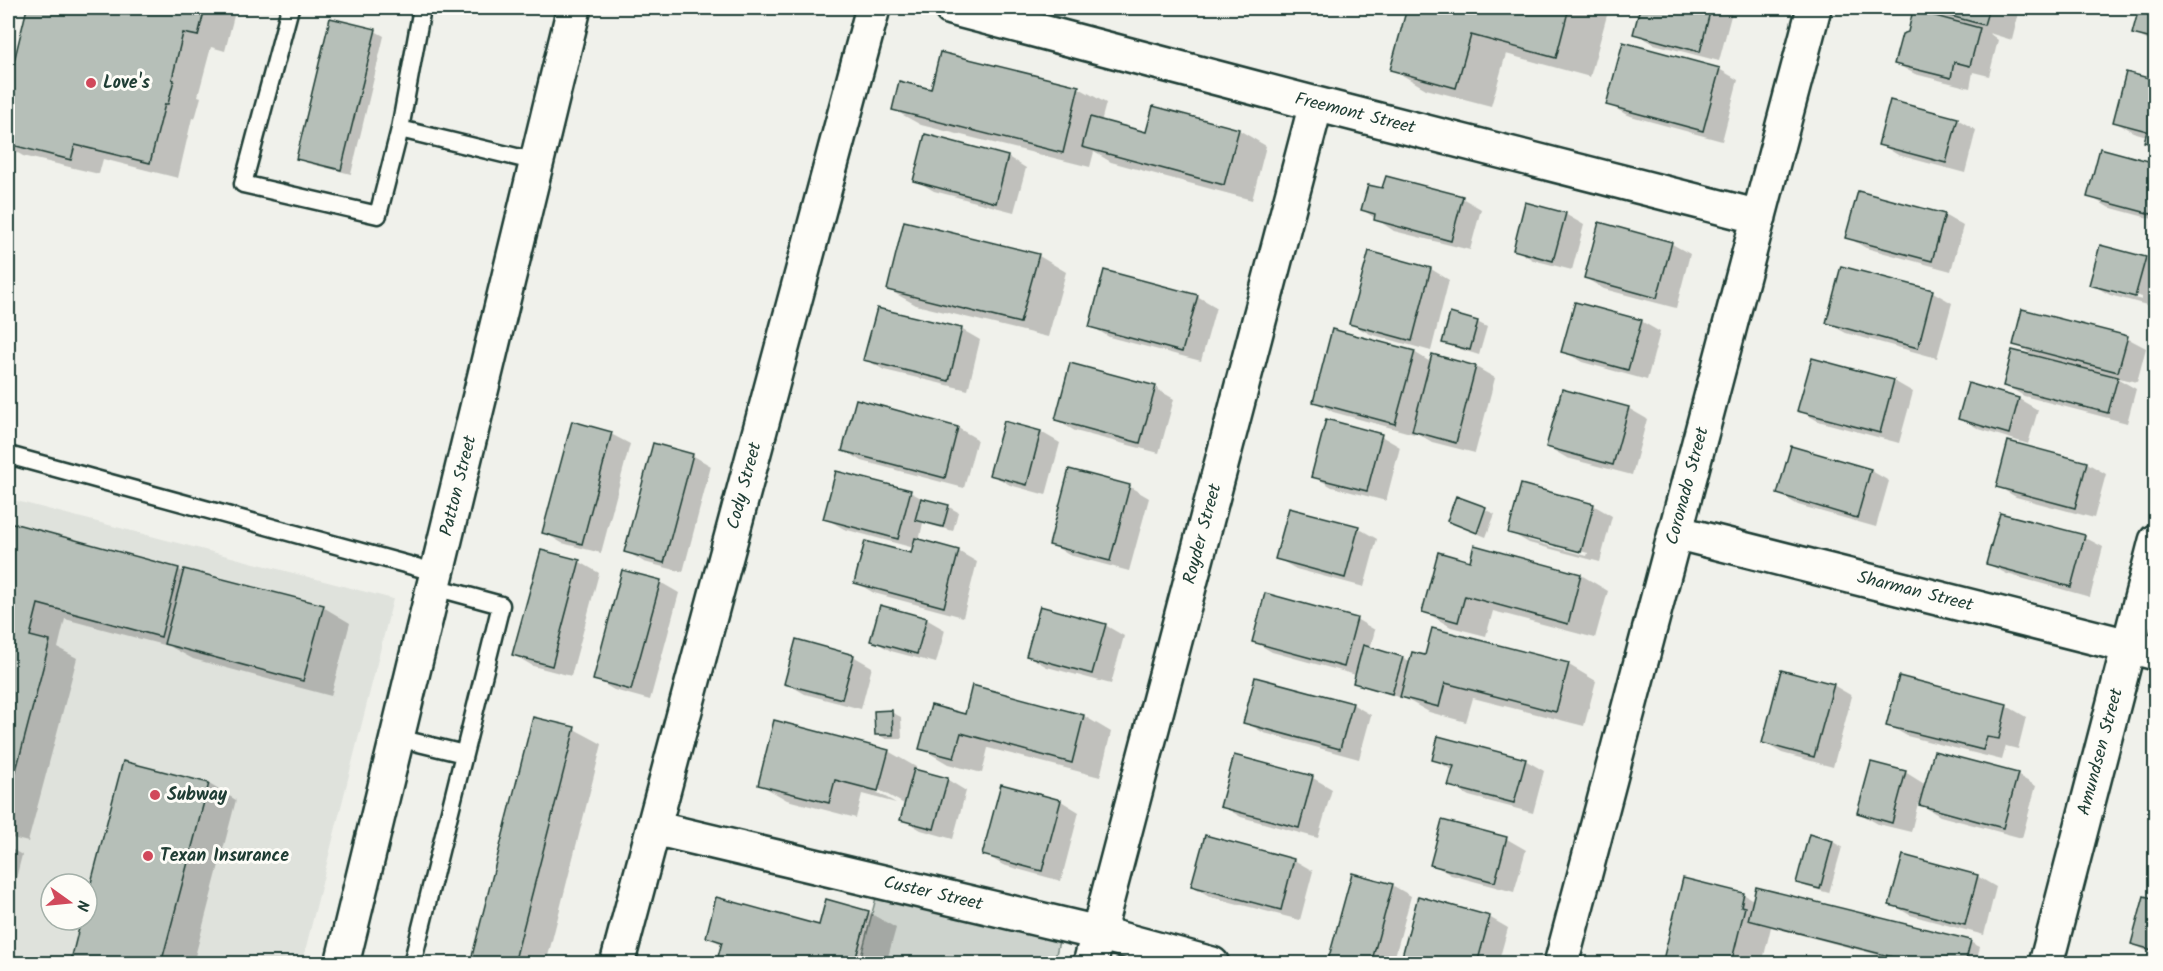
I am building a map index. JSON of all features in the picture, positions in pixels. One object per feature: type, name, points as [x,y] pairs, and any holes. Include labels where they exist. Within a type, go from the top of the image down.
[{"type":"street","name":"Patton Street","points":[[342,963],[574,8]]},
{"type":"street","name":"Cody Street","points":[[617,963],[873,8]]},
{"type":"street","name":"Freemont Street","points":[[951,8],[1759,218]]},
{"type":"street","name":"Coronado Street","points":[[1561,963],[1814,8]]},
{"type":"street","name":"Royder Street","points":[[1094,948],[1316,104]]},
{"type":"street","name":"Sharman Street","points":[[1675,532],[2142,650]]},
{"type":"street","name":"Amundsen Street","points":[[2046,963],[2142,650],[2156,541]]},
{"type":"street","name":"Custer Street","points":[[654,828],[1094,948],[1212,963]]},
{"type":"lane","points":[[290,8],[243,184],[378,215],[400,129],[422,8]]},
{"type":"lane","points":[[400,129],[537,162]]},
{"type":"lane","points":[[8,455],[436,580],[501,605],[412,963]]},
{"type":"lane","points":[[398,738],[464,754]]},
{"type":"shaded area","points":[[9,499],[393,599],[302,963],[8,964]]},
{"type":"shaded area","points":[[877,894],[1059,941],[1054,963],[859,964]]},
{"type":"building","name":"Love's","points":[[27,8],[205,8],[198,36],[183,33],[168,104],[165,104],[150,163],[75,145],[71,160],[8,144],[8,86]]},
{"type":"building","points":[[1407,8],[1569,8],[1556,58],[1471,35],[1456,88],[1390,70]]},
{"type":"building","points":[[1640,8],[1711,8],[1700,52],[1633,34]]},
{"type":"building","points":[[1921,8],[1989,8],[1984,25]]},
{"type":"building","points":[[2139,8],[2156,8],[2156,40],[2132,34]]},
{"type":"building","points":[[1913,10],[1980,28],[1970,66],[1954,62],[1951,78],[1894,64],[1902,34],[1908,32]]},
{"type":"building","points":[[330,18],[376,29],[341,170],[296,159]]},
{"type":"building","points":[[1623,42],[1720,68],[1703,131],[1606,105]]},
{"type":"building","points":[[940,52],[1079,86],[1063,153],[892,110],[899,81],[931,89]]},
{"type":"building","points":[[2126,72],[2156,80],[2156,145],[2144,142],[2147,131],[2113,122]]},
{"type":"building","points":[[1890,100],[1958,118],[1946,163],[1878,145]]},
{"type":"building","points":[[1153,106],[1239,129],[1224,185],[1082,147],[1090,117],[1146,132]]},
{"type":"building","points":[[925,134],[1008,156],[996,203],[913,181]]},
{"type":"building","points":[[2100,148],[2156,163],[2155,215],[2087,197]]},
{"type":"building","points":[[1386,176],[1463,196],[1451,241],[1374,220],[1375,214],[1361,210],[1368,185],[1382,188]]},
{"type":"building","points":[[1858,191],[1945,214],[1932,261],[1845,238]]},
{"type":"building","points":[[1525,202],[1566,213],[1553,261],[1513,250]]},
{"type":"building","points":[[904,221],[1039,254],[1020,323],[887,290]]},
{"type":"building","points":[[1599,222],[1672,242],[1657,298],[1584,278]]},
{"type":"building","points":[[2100,245],[2146,257],[2135,297],[2089,285]]},
{"type":"building","points":[[1369,251],[1431,268],[1412,341],[1349,324]]},
{"type":"building","points":[[1841,266],[1933,290],[1918,348],[1826,323]]},
{"type":"building","points":[[1104,270],[1198,295],[1182,352],[1089,327]]},
{"type":"building","points":[[1575,302],[1642,320],[1628,370],[1561,352]]},
{"type":"building","points":[[877,308],[962,328],[949,381],[863,360]]},
{"type":"building","points":[[2022,309],[2128,336],[2118,372],[2013,345]]},
{"type":"building","points":[[1450,313],[1478,321],[1470,350],[1442,343]]},
{"type":"building","points":[[1332,329],[1415,351],[1395,424],[1313,402]]},
{"type":"building","points":[[2012,350],[2118,377],[2108,413],[2003,386]]},
{"type":"building","points":[[1432,354],[1476,366],[1456,443],[1412,431]]},
{"type":"building","points":[[1812,358],[1894,380],[1880,433],[1797,411]]},
{"type":"building","points":[[1070,363],[1156,386],[1140,443],[1055,420]]},
{"type":"building","points":[[1968,383],[2019,398],[2009,434],[1958,419]]},
{"type":"building","points":[[1562,389],[1629,407],[1613,465],[1546,447]]},
{"type":"building","points":[[856,399],[958,427],[945,478],[842,451]]},
{"type":"building","points":[[1326,419],[1382,434],[1367,491],[1311,477]]},
{"type":"building","points":[[572,421],[612,432],[582,544],[542,533]]},
{"type":"building","points":[[1004,421],[1041,431],[1027,485],[989,475]]},
{"type":"building","points":[[2008,441],[2087,462],[2075,508],[1996,487]]},
{"type":"building","points":[[653,443],[693,454],[664,563],[624,552]]},
{"type":"building","points":[[1791,446],[1871,469],[1857,518],[1777,494]]},
{"type":"building","points":[[1069,469],[1130,485],[1110,561],[1049,545]]},
{"type":"building","points":[[836,471],[911,490],[898,539],[823,519]]},
{"type":"building","points":[[1521,484],[1594,504],[1581,552],[1508,533]]},
{"type":"building","points":[[1456,496],[1486,507],[1477,533],[1447,521]]},
{"type":"building","points":[[921,498],[949,505],[943,527],[915,520]]},
{"type":"building","points":[[1289,508],[1359,526],[1345,578],[1275,559]]},
{"type":"building","points":[[2000,513],[2085,535],[2071,587],[1986,564]]},
{"type":"building","points":[[9,522],[179,568],[161,637],[38,604],[30,636],[50,641],[8,801]]},
{"type":"building","points":[[915,538],[959,550],[944,607],[854,583],[865,541],[911,553]]},
{"type":"building","points":[[1474,545],[1581,574],[1568,624],[1465,596],[1458,622],[1422,612],[1438,552],[1470,561]]},
{"type":"building","points":[[541,550],[580,560],[552,666],[512,655]]},
{"type":"building","points":[[184,569],[324,605],[303,681],[164,644]]},
{"type":"building","points":[[622,570],[661,580],[631,690],[593,680]]},
{"type":"building","points":[[1265,593],[1357,618],[1344,667],[1252,642]]},
{"type":"building","points":[[880,605],[927,618],[917,654],[870,641]]},
{"type":"building","points":[[1040,606],[1106,624],[1092,674],[1026,656]]},
{"type":"building","points":[[1432,628],[1569,663],[1556,712],[1445,683],[1439,707],[1400,697],[1412,652],[1425,655]]},
{"type":"building","points":[[796,639],[854,655],[842,699],[784,684]]},
{"type":"building","points":[[1363,645],[1403,657],[1392,694],[1353,683]]},
{"type":"building","points":[[1781,670],[1834,684],[1814,757],[1762,743]]},
{"type":"building","points":[[1899,676],[2007,704],[1999,739],[1987,737],[1983,750],[1886,726]]},
{"type":"building","points":[[1255,677],[1353,703],[1340,749],[1243,723]]},
{"type":"building","points":[[972,685],[1084,715],[1072,763],[961,733],[954,758],[919,749],[931,705],[965,714]]},
{"type":"building","points":[[892,710],[893,735],[875,735],[874,711]]},
{"type":"building","points":[[533,717],[575,727],[514,964],[470,964]]},
{"type":"building","points":[[774,720],[889,750],[878,791],[835,780],[829,803],[758,785]]},
{"type":"building","points":[[1438,736],[1526,759],[1514,803],[1448,786],[1454,766],[1432,760]]},
{"type":"building","points":[[1934,751],[2018,773],[2003,828],[1919,805]]},
{"type":"building","points":[[1234,755],[1313,776],[1299,828],[1220,807]]},
{"type":"building","points":[[123,761],[209,783],[161,964],[70,964],[78,932],[99,932],[99,872],[94,872]]},
{"type":"building","points":[[1871,762],[1906,771],[1892,823],[1857,813]]},
{"type":"building","points":[[914,769],[948,778],[934,829],[900,820]]},
{"type":"building","points":[[1001,784],[1061,800],[1042,871],[982,855]]},
{"type":"building","points":[[1442,820],[1507,837],[1495,882],[1430,865]]},
{"type":"building","points":[[1809,834],[1833,841],[1820,889],[1796,883]]},
{"type":"building","points":[[1205,835],[1294,859],[1281,910],[1191,886]]},
{"type":"building","points":[[1903,855],[1978,875],[1965,925],[1889,905]]},
{"type":"building","points":[[1352,873],[1393,884],[1371,964],[1327,964]]},
{"type":"building","points":[[1683,878],[1744,893],[1741,906],[1745,907],[1731,964],[1662,964]]},
{"type":"building","points":[[1756,887],[1971,940],[1965,964],[1920,964],[1748,920]]},
{"type":"building","points":[[1418,896],[1490,916],[1477,964],[1400,964]]},
{"type":"building","points":[[2144,896],[2156,899],[2156,951],[2131,944]]},
{"type":"building","points":[[716,897],[819,925],[826,899],[869,911],[854,964],[716,964],[722,942],[706,937]]},
{"type":"building","points":[[1742,958],[1763,964],[1741,964]]},
{"type":"place","name":"Love's","points":[[91,83]]},
{"type":"place","name":"Subway","points":[[155,795]]},
{"type":"place","name":"Texan Insurance","points":[[148,856]]}]
